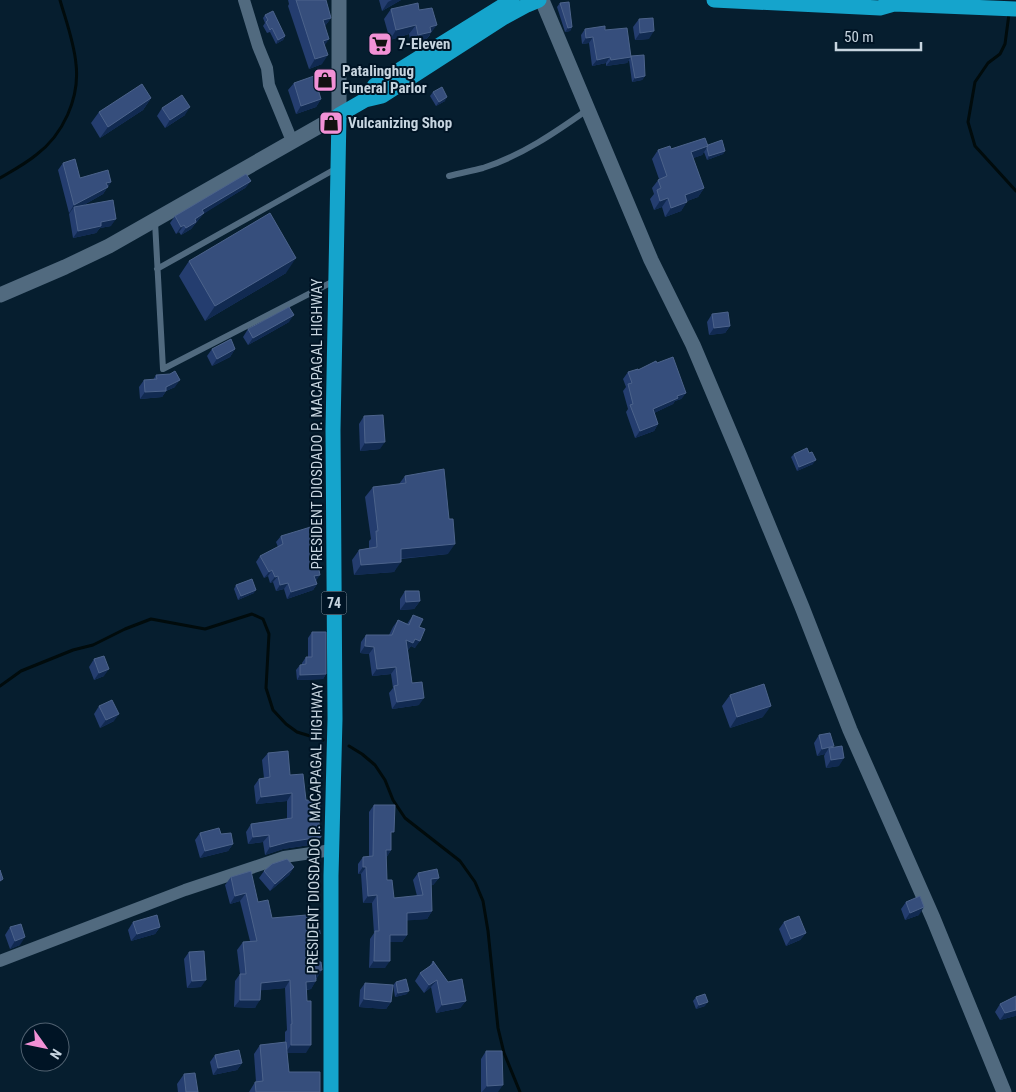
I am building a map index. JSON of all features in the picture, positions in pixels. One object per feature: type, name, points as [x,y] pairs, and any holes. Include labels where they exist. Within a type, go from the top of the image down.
[{"type":"highway","points":[[365,100],[375,85],[512,0]]},
{"type":"highway","points":[[339,115],[365,100],[382,96],[503,18],[540,0]]},
{"type":"highway","points":[[714,0],[880,8],[889,2],[1016,9]]},
{"type":"highway","name":"PRESIDENT DIOSDADO P. MACAPAGAL HIGHWAY","points":[[331,1092],[332,850],[335,719],[333,430],[339,115]]},
{"type":"street","points":[[244,0],[267,68],[269,86],[292,141]]},
{"type":"street","points":[[0,295],[65,268],[109,246],[339,115],[339,0]]},
{"type":"street","points":[[540,0],[651,260],[693,345],[802,607],[850,730],[932,918],[1004,1092]]},
{"type":"street","points":[[0,961],[185,890],[284,857],[332,850]]},
{"type":"lane","points":[[449,176],[506,159],[539,142],[588,110]]},
{"type":"lane","points":[[157,269],[338,167]]},
{"type":"lane","points":[[155,220],[163,369],[335,281]]},
{"type":"building","points":[[296,0],[326,0],[331,18],[323,20],[329,39],[323,41],[328,55],[315,59]]},
{"type":"building","points":[[569,2],[572,27],[568,28],[560,3]]},
{"type":"building","points":[[418,3],[419,10],[432,8],[437,25],[430,27],[431,32],[418,35],[416,25],[396,30],[391,9]]},
{"type":"building","points":[[273,11],[285,36],[278,40],[272,28],[270,30],[266,22],[268,20],[265,15]]},
{"type":"building","points":[[653,18],[654,31],[640,33],[639,19]]},
{"type":"building","points":[[605,26],[605,30],[627,28],[631,57],[611,60],[610,57],[597,60],[593,37],[586,38],[585,29]]},
{"type":"building","points":[[644,55],[645,76],[635,78],[631,56]]},
{"type":"building","points":[[314,76],[321,99],[301,106],[294,83]]},
{"type":"building","points":[[142,84],[151,98],[108,127],[99,112]]},
{"type":"building","points":[[442,87],[447,97],[439,102],[433,92]]},
{"type":"building","points":[[182,95],[190,107],[170,120],[162,108]]},
{"type":"building","points":[[705,138],[708,146],[691,152],[704,188],[685,195],[687,202],[671,208],[668,198],[660,201],[657,190],[661,188],[658,180],[667,176],[658,150],[670,146],[671,149]]},
{"type":"building","points":[[722,140],[725,151],[709,156],[708,145]]},
{"type":"building","points":[[75,159],[80,178],[108,170],[111,182],[106,183],[108,187],[74,205],[63,163]]},
{"type":"building","points":[[246,174],[251,181],[202,210],[204,213],[195,219],[196,222],[186,228],[184,225],[181,227],[175,216]]},
{"type":"building","points":[[113,200],[116,219],[101,222],[101,226],[78,231],[74,207]]},
{"type":"building","points":[[270,213],[296,258],[215,306],[189,261]]},
{"type":"building","points":[[289,307],[294,315],[253,338],[248,329]]},
{"type":"building","points":[[728,312],[730,326],[714,328],[712,314]]},
{"type":"building","points":[[231,339],[235,349],[217,359],[212,349]]},
{"type":"building","points":[[673,357],[686,393],[653,409],[658,424],[640,431],[630,405],[633,404],[628,384],[632,383],[628,372],[638,370],[656,361],[657,363]]},
{"type":"building","points":[[175,371],[180,380],[166,387],[166,391],[145,392],[144,380],[157,379],[156,375],[170,374]]},
{"type":"building","points":[[383,415],[385,442],[365,443],[364,416]]},
{"type":"building","points":[[807,448],[809,453],[812,452],[816,460],[799,467],[794,454]]},
{"type":"building","points":[[444,469],[449,519],[453,519],[455,544],[401,549],[401,562],[361,565],[359,550],[377,547],[376,531],[378,531],[373,487],[406,483],[405,476]]},
{"type":"building","points":[[314,526],[312,537],[315,546],[313,547],[320,569],[320,575],[314,576],[317,584],[291,592],[288,583],[280,585],[278,576],[275,577],[272,570],[269,572],[260,556],[283,544],[281,536]]},
{"type":"building","points":[[252,579],[256,590],[241,596],[236,585]]},
{"type":"building","points":[[405,591],[419,591],[420,601],[406,602]]},
{"type":"building","points":[[413,615],[423,619],[419,627],[425,629],[420,641],[415,639],[413,643],[406,640],[412,683],[422,682],[424,698],[397,702],[394,686],[398,685],[396,667],[377,669],[374,647],[365,646],[366,635],[392,635],[398,620],[409,625]]},
{"type":"building","points":[[312,632],[326,632],[326,674],[300,675],[300,665],[306,664],[306,657],[312,657]]},
{"type":"building","points":[[104,656],[109,669],[99,673],[94,659]]},
{"type":"building","points":[[764,684],[771,706],[737,717],[730,695]]},
{"type":"building","points":[[112,700],[119,714],[106,720],[99,706]]},
{"type":"building","points":[[830,733],[834,746],[822,749],[819,735]]},
{"type":"building","points":[[842,746],[844,758],[831,760],[829,748]]},
{"type":"building","points":[[288,751],[290,775],[303,774],[306,800],[320,801],[319,823],[321,837],[270,847],[269,835],[253,837],[251,824],[292,818],[292,793],[261,797],[259,779],[270,777],[268,753]]},
{"type":"building","points":[[374,805],[395,805],[394,832],[391,832],[391,850],[386,850],[387,880],[392,880],[394,898],[423,895],[418,873],[437,869],[439,878],[431,879],[432,911],[407,913],[407,935],[390,935],[390,961],[374,961],[375,931],[379,931],[377,895],[368,896],[366,867],[363,867],[363,857],[373,856]]},
{"type":"building","points":[[219,828],[221,834],[231,833],[233,844],[205,851],[200,833]]},
{"type":"building","points":[[287,859],[294,867],[275,884],[264,871],[272,864]]},
{"type":"building","points":[[0,870],[3,879],[0,881]]},
{"type":"building","points":[[251,871],[258,902],[268,900],[272,918],[318,914],[320,934],[316,935],[318,962],[321,962],[322,970],[315,971],[316,981],[306,982],[307,1001],[311,1001],[311,1045],[291,1045],[290,980],[261,983],[260,1000],[240,1000],[240,974],[246,974],[243,942],[257,941],[246,893],[235,896],[231,877]]},
{"type":"building","points":[[920,896],[924,907],[910,913],[906,902]]},
{"type":"building","points":[[157,915],[160,927],[137,934],[133,922]]},
{"type":"building","points":[[799,916],[806,933],[791,939],[784,922]]},
{"type":"building","points":[[21,924],[25,937],[15,941],[10,927]]},
{"type":"building","points":[[204,951],[206,980],[192,981],[189,952]]},
{"type":"building","points":[[433,961],[448,982],[462,979],[466,1001],[442,1005],[437,980],[429,985],[420,973],[433,964]]},
{"type":"building","points":[[406,979],[409,991],[398,993],[396,982]]},
{"type":"building","points":[[365,983],[393,985],[391,1002],[364,999]]},
{"type":"building","points":[[705,994],[708,1002],[699,1005],[696,997]]},
{"type":"building","points":[[1016,996],[1016,1010],[1005,1013],[1000,1004]]},
{"type":"building","points":[[286,1042],[289,1072],[320,1072],[320,1092],[256,1092],[255,1082],[263,1081],[260,1045]]},
{"type":"building","points":[[239,1050],[242,1063],[218,1068],[215,1055]]},
{"type":"building","points":[[486,1051],[502,1051],[503,1085],[487,1086]]},
{"type":"building","points":[[195,1073],[198,1092],[186,1092],[184,1074]]},
{"type":"waterway","points":[[0,178],[46,147],[68,115],[77,77],[72,40],[60,0]]},
{"type":"waterway","points":[[1009,14],[1005,44],[1000,54],[988,63],[975,82],[968,122],[975,146],[1016,191]]},
{"type":"waterway","points":[[0,686],[21,671],[73,650],[93,645],[125,629],[151,619],[205,629],[252,614],[263,619],[269,634],[266,688],[273,710],[286,724],[297,732],[323,740]]},
{"type":"waterway","points":[[349,746],[375,765],[385,780],[393,800],[405,818],[460,861],[475,882],[483,901],[488,931],[498,1028],[504,1053],[520,1092]]},
{"type":"place","name":"7-Eleven","points":[[380,44]]},
{"type":"place","name":"Patalinghug Funeral Parlor","points":[[325,80]]},
{"type":"place","name":"Vulcanizing Shop","points":[[331,123]]}]
